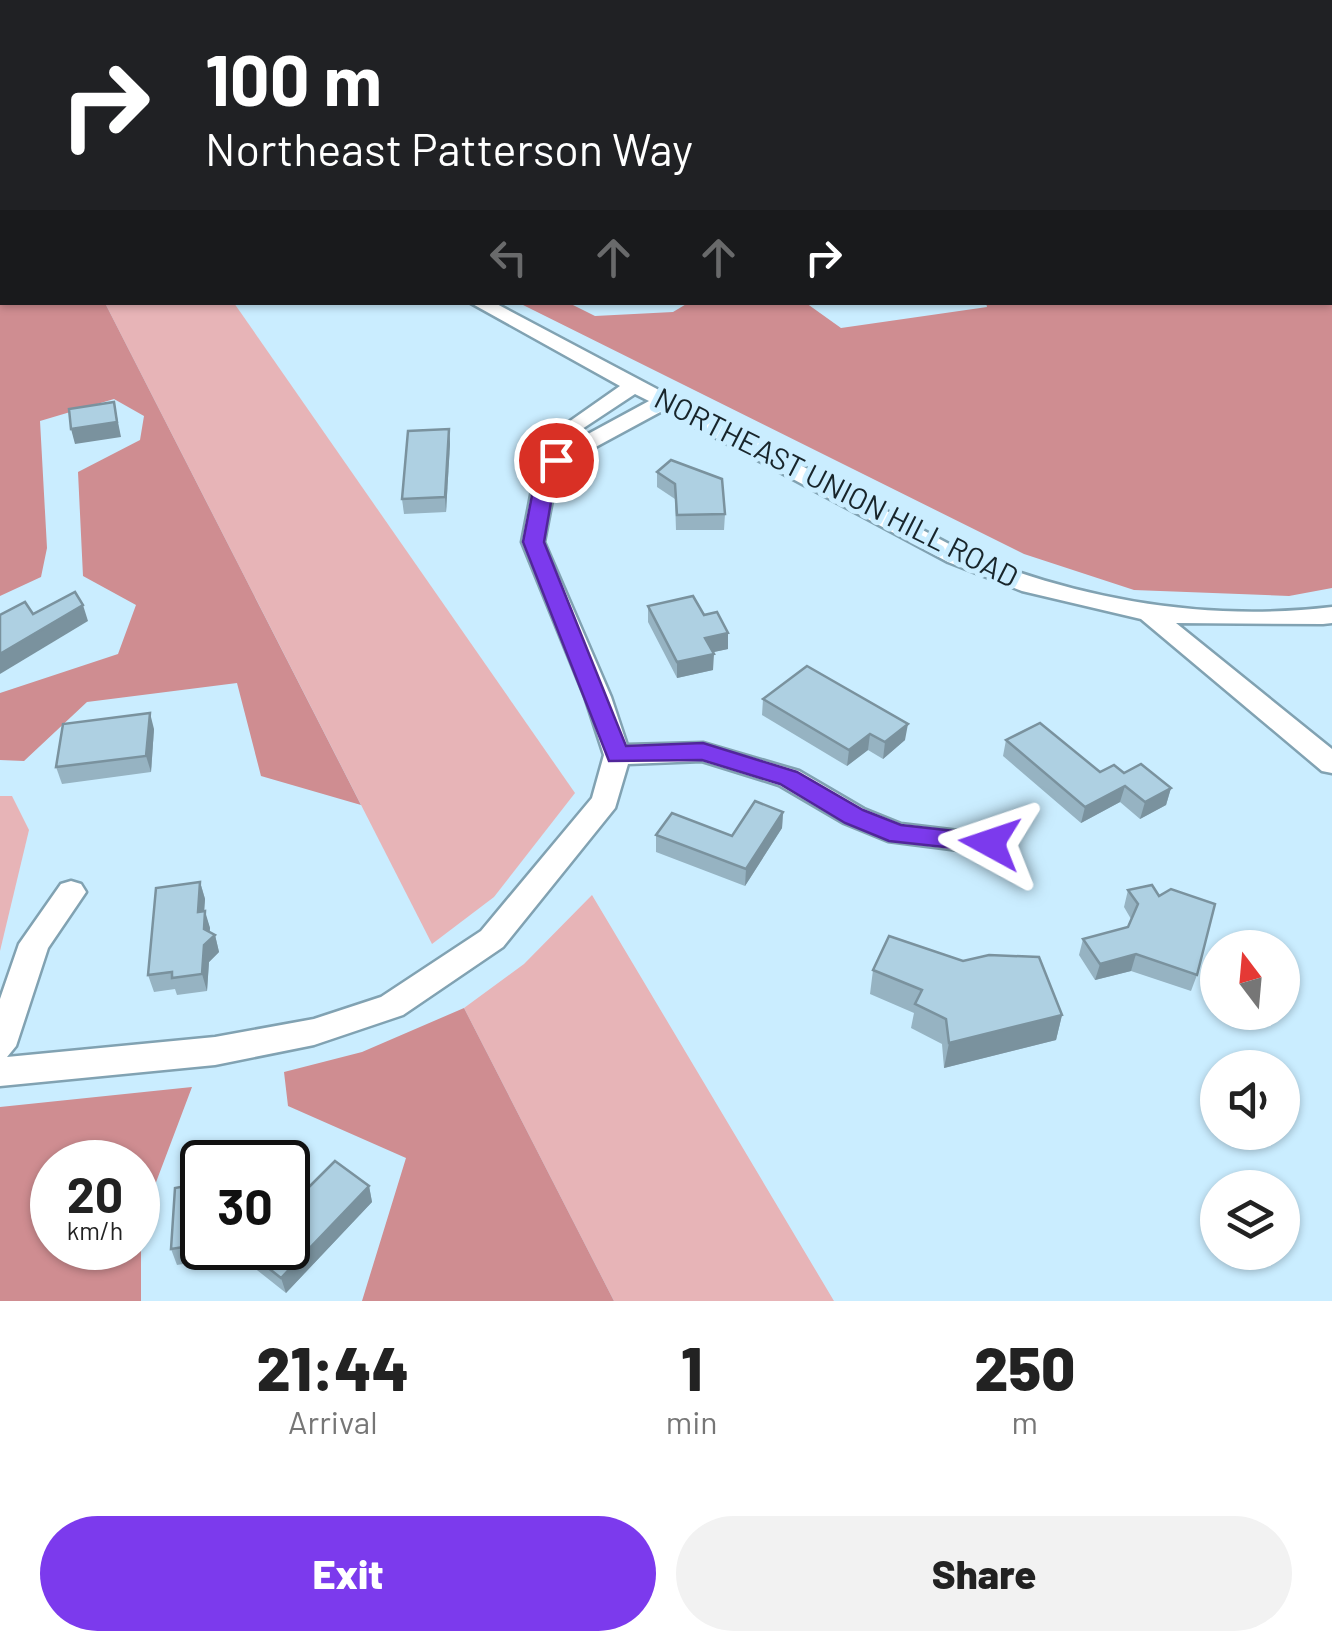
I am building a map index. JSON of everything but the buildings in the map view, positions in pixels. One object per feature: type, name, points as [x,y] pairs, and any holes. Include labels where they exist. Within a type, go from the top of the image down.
[{"type":"street","name":"NORTHEAST UNION HILL ROAD","points":[[484,305],[1000,577],[1088,604],[1150,614],[1228,619],[1332,614]]},
{"type":"street","points":[[0,1072],[246,1047],[314,1032],[392,1006],[492,939],[605,801],[617,755],[598,697],[533,542],[544,485],[573,426],[635,385]]},
{"type":"street","points":[[556,460],[665,401]]},
{"type":"street","points":[[1150,614],[1332,764]]},
{"type":"street","points":[[617,755],[703,752],[788,778],[854,816],[898,834],[990,843]]},
{"type":"street","points":[[0,1046],[34,944],[72,892]]},
{"type":"shaded area","points":[[0,305],[106,305],[361,805],[261,776],[237,683],[87,702],[24,761],[0,760],[0,693],[118,654],[136,605],[83,576],[78,472],[140,440],[144,416],[114,399],[40,421],[47,548],[41,577],[0,596]]},
{"type":"shaded area","points":[[106,305],[235,305],[575,793],[494,897],[432,944]]},
{"type":"shaded area","points":[[523,305],[573,305],[595,316],[673,312],[685,305],[809,305],[841,328],[987,307],[1332,305],[1332,588],[1289,596],[1134,590],[1024,554]]},
{"type":"shaded area","points":[[0,796],[12,796],[29,830],[0,951]]},
{"type":"shaded area","points":[[592,895],[834,1301],[614,1301],[464,1008],[524,964]]},
{"type":"shaded area","points":[[464,1008],[614,1301],[362,1301],[406,1158],[288,1106],[284,1072],[362,1052]]},
{"type":"shaded area","points":[[192,1087],[160,1172],[160,1140],[30,1140],[30,1270],[141,1270],[141,1301],[0,1301],[0,1107]]},
{"type":"route","points":[[556,460],[544,485],[533,542],[598,697],[617,755],[703,752],[788,778],[854,816],[898,834],[990,843]]}]
